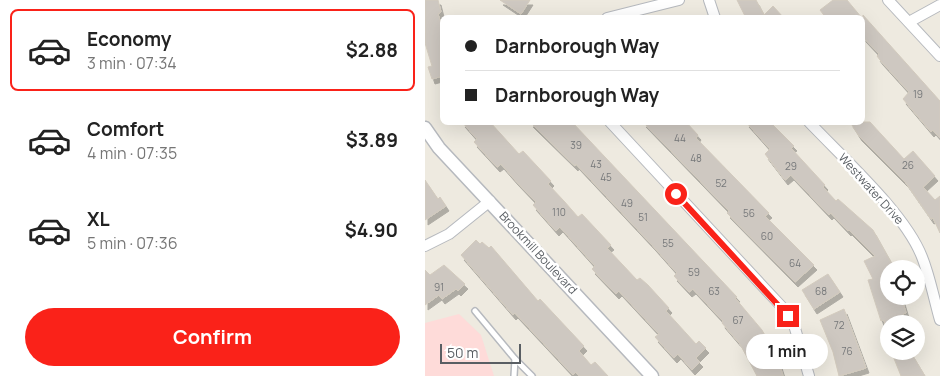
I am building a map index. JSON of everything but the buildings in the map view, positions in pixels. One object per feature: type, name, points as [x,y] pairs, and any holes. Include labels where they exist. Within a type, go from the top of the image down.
[{"type":"street","points":[[619,15],[679,0]]},
{"type":"street","points":[[709,0],[714,15]]},
{"type":"street","points":[[889,0],[940,56]]},
{"type":"street","points":[[909,22],[940,5]]},
{"type":"street","points":[[613,125],[782,307],[794,325],[809,376]]},
{"type":"street","name":"Westwater Drive","points":[[812,125],[888,206],[910,233],[922,257],[940,320]]},
{"type":"street","name":"Brookmill Boulevard","points":[[425,128],[439,148],[652,376]]},
{"type":"street","points":[[425,246],[449,234],[489,201]]},
{"type":"lane","points":[[475,311],[531,376]]},
{"type":"lane","points":[[514,376],[515,358]]},
{"type":"shaded area","points":[[459,314],[481,335],[494,376],[425,376],[425,323]]},
{"type":"route","points":[[676,194],[782,307],[788,316]]}]
